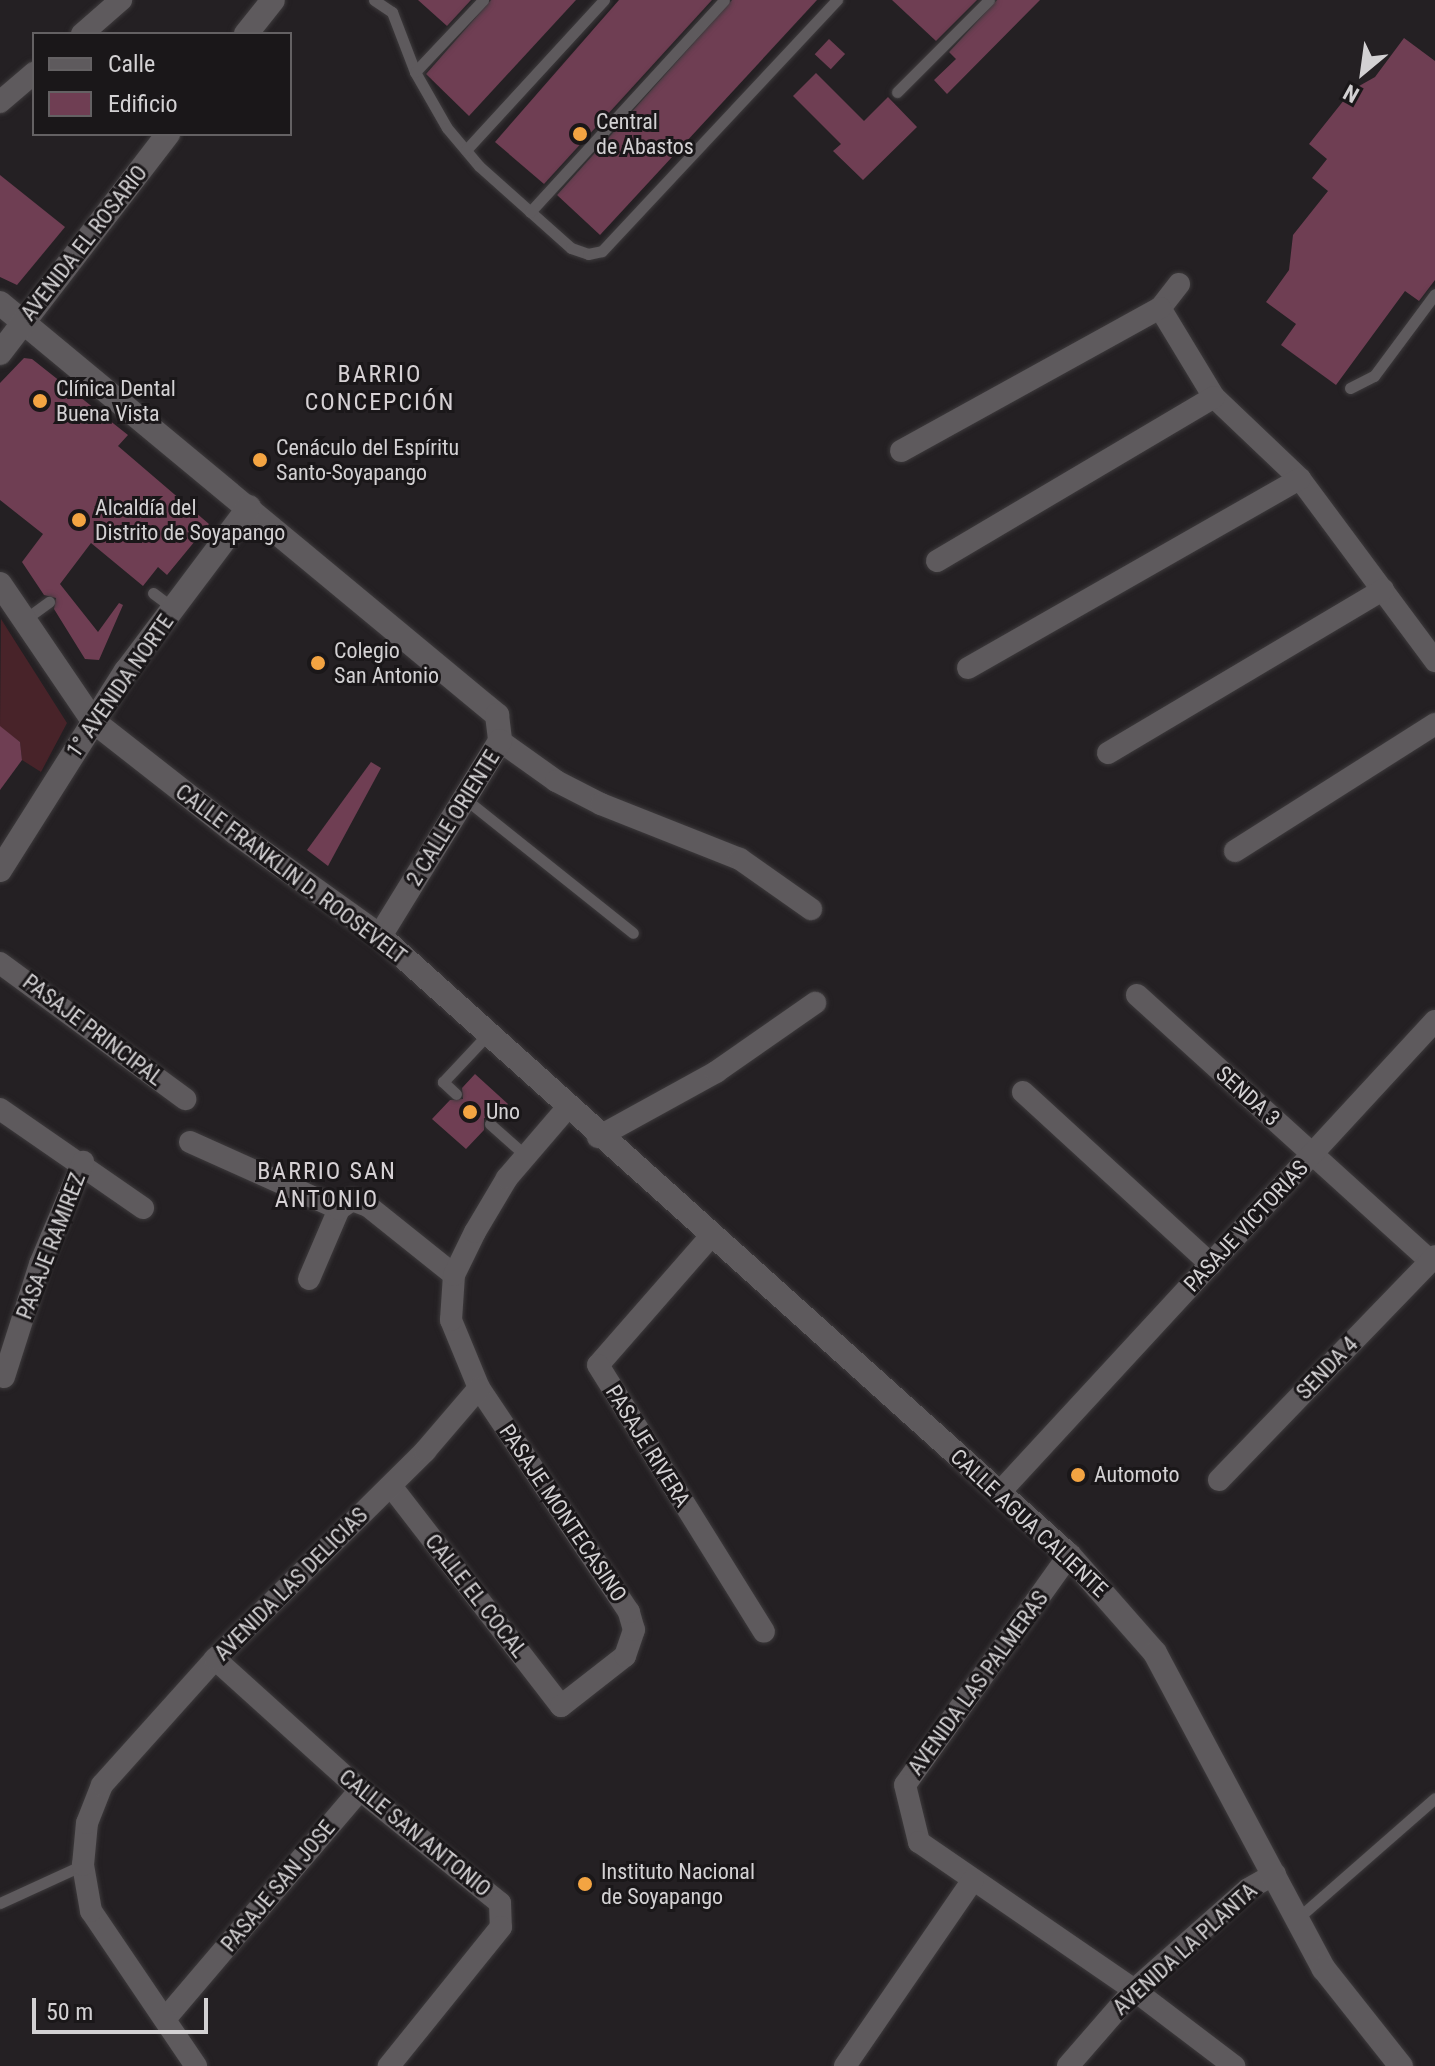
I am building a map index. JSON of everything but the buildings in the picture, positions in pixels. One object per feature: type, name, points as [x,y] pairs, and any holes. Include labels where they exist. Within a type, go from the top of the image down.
[{"type":"main road","points":[[248,32],[273,0]]},
{"type":"main road","name":"AVENIDA EL ROSARIO","points":[[0,353],[166,136]]},
{"type":"main road","name":"2 CALLE ORIENTE","points":[[0,303],[490,705],[500,726],[500,741],[380,936]]},
{"type":"main road","name":"1° AVENIDA NORTE","points":[[0,870],[93,721],[249,507]]},
{"type":"main road","name":"CALLE FRANKLIN D. ROOSEVELT","points":[[0,586],[93,721],[224,824],[380,936],[602,1140]]},
{"type":"main road","name":"CALLE AGUA CALIENTE","points":[[602,1140],[1069,1555],[1155,1653],[1298,1918],[1351,2009],[1401,2066]]},
{"type":"street","points":[[84,32],[121,0]]},
{"type":"street","points":[[0,102],[32,75]]},
{"type":"street","points":[[901,451],[1160,308],[1179,284]]},
{"type":"street","points":[[1160,308],[1214,397],[1300,479],[1435,661]]},
{"type":"street","points":[[937,561],[1214,397]]},
{"type":"street","points":[[968,668],[1300,479]]},
{"type":"street","points":[[1108,753],[1383,590]]},
{"type":"street","points":[[1235,851],[1435,724]]},
{"type":"street","points":[[500,741],[578,793],[740,859],[811,909]]},
{"type":"street","name":"PASAJE PRINCIPAL","points":[[0,963],[185,1099]]},
{"type":"street","name":"SENDA 3","points":[[1137,995],[1312,1154],[1433,1258]]},
{"type":"street","points":[[602,1140],[716,1072],[815,1003]]},
{"type":"street","name":"PASAJE VICTORIAS","points":[[1000,1492],[1435,1021]]},
{"type":"street","points":[[1023,1092],[1211,1264]]},
{"type":"street","points":[[479,1388],[451,1320],[454,1275],[483,1218],[526,1156],[567,1108]]},
{"type":"street","name":"PASAJE RAMIREZ","points":[[0,1109],[83,1162],[143,1208]]},
{"type":"street","points":[[190,1142],[339,1209]]},
{"type":"street","name":"PASAJE RAMIREZ","points":[[4,1377],[40,1264],[83,1162]]},
{"type":"street","points":[[309,1279],[339,1209],[352,1200],[368,1206],[454,1275]]},
{"type":"street","name":"PASAJE RIVERA","points":[[711,1236],[598,1365],[764,1632]]},
{"type":"street","name":"SENDA 4","points":[[1219,1480],[1433,1258]]},
{"type":"street","name":"AVENIDA LAS DELICIAS","points":[[196,2066],[91,1911],[83,1865],[87,1823],[102,1785],[215,1659],[391,1486],[479,1388]]},
{"type":"street","name":"PASAJE MONTECASINO","points":[[479,1388],[633,1622],[633,1639],[620,1662],[561,1706]]},
{"type":"street","name":"CALLE EL COCAL","points":[[391,1486],[561,1706]]},
{"type":"street","name":"AVENIDA LAS PALMERAS","points":[[1069,1555],[905,1785],[919,1842],[1134,1990],[1234,2066]]},
{"type":"street","name":"CALLE SAN ANTONIO","points":[[215,1659],[360,1790],[500,1903],[501,1927],[389,2066]]},
{"type":"street","name":"PASAJE SAN JOSE","points":[[165,2019],[360,1790]]},
{"type":"street","name":"AVENIDA LA PLANTA","points":[[1068,2066],[1134,1990],[1253,1885],[1275,1874]]},
{"type":"street","points":[[845,2066],[973,1880]]},
{"type":"lane","points":[[374,0],[392,12]]},
{"type":"lane","points":[[385,0],[415,72],[466,150],[571,248],[602,251],[837,0]]},
{"type":"lane","points":[[415,72],[483,0]]},
{"type":"lane","points":[[466,150],[604,0]]},
{"type":"lane","points":[[530,212],[724,0]]},
{"type":"lane","points":[[897,92],[989,0]]},
{"type":"lane","points":[[1350,388],[1374,376],[1435,294]]},
{"type":"lane","points":[[153,593],[174,609]]},
{"type":"lane","points":[[24,620],[49,602]]},
{"type":"lane","points":[[464,798],[633,933]]},
{"type":"lane","points":[[456,1094],[443,1082],[488,1034]]},
{"type":"lane","points":[[490,1124],[526,1156]]},
{"type":"lane","points":[[1298,1918],[1435,1798]]},
{"type":"lane","points":[[0,1903],[83,1865]]},
{"type":"shaded area","points":[[1,619],[67,723],[41,772],[22,760],[20,742],[0,727]]},
{"type":"place","name":"Central de Abastos","points":[[580,134]]},
{"type":"place","name":"Clínica Dental Buena Vista","points":[[40,401]]},
{"type":"place","name":"Cenáculo del Espíritu Santo-Soyapango","points":[[260,460]]},
{"type":"place","name":"Alcaldía del Distrito de Soyapango","points":[[79,520]]},
{"type":"place","name":"Colegio San Antonio","points":[[318,663]]},
{"type":"place","name":"Uno","points":[[470,1112]]},
{"type":"place","name":"Automoto","points":[[1078,1475]]},
{"type":"place","name":"Instituto Nacional de Soyapango","points":[[585,1884]]},
{"type":"district","name":"BARRIO CONCEPCIÓN","points":[[380,389]]},
{"type":"district","name":"BARRIO SAN ANTONIO","points":[[327,1186]]}]
